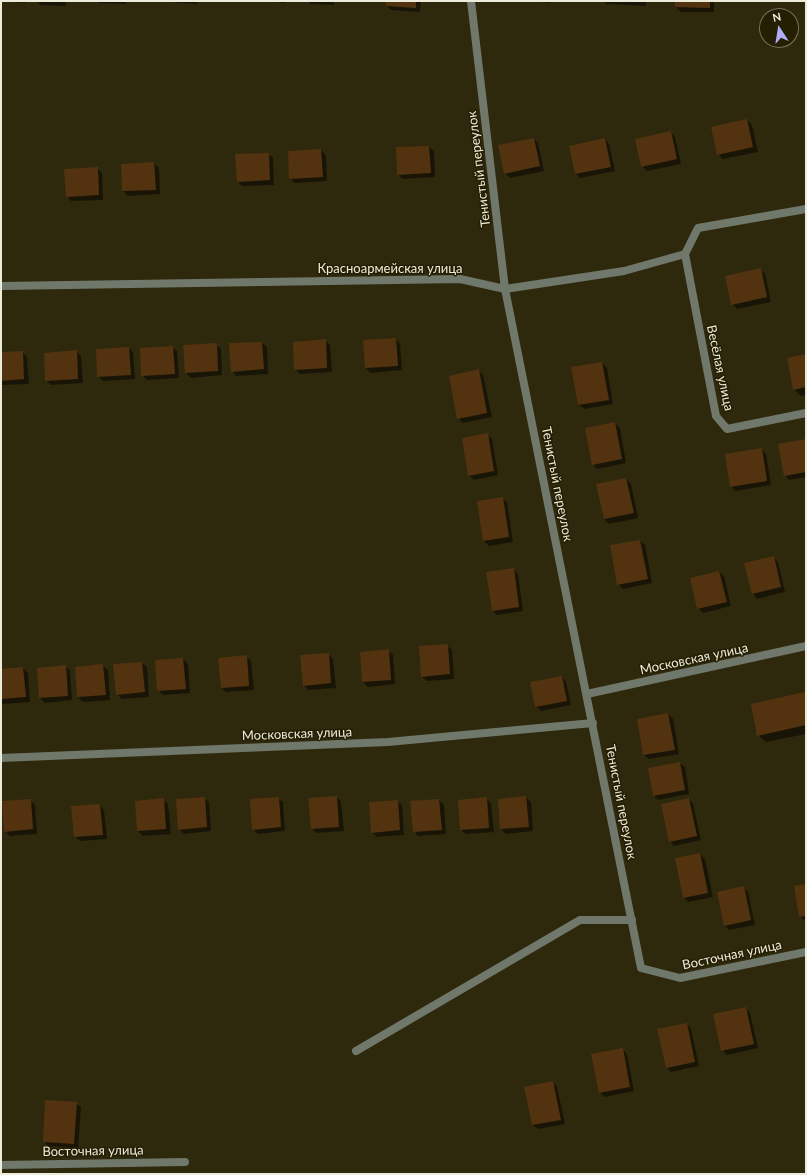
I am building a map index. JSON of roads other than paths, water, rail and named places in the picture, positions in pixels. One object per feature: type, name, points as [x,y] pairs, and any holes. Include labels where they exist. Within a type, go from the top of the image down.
[{"type":"street","name":"Тенистый переулок","points":[[471,1],[505,289],[641,968]]},
{"type":"street","points":[[685,254],[698,228],[806,209]]},
{"type":"street","name":"Красноармейская улица","points":[[1,286],[460,279],[505,289],[624,271],[685,254]]},
{"type":"street","name":"Весёлая улица","points":[[685,254],[716,416],[727,429],[806,413]]},
{"type":"street","name":"Московская улица","points":[[587,694],[806,646]]},
{"type":"street","name":"Московская улица","points":[[1,758],[388,742],[593,723]]},
{"type":"street","points":[[356,1051],[580,920],[632,920]]},
{"type":"street","name":"Восточная улица","points":[[641,968],[680,978],[806,952]]},
{"type":"street","name":"Восточная улица","points":[[1,1165],[185,1162]]}]
